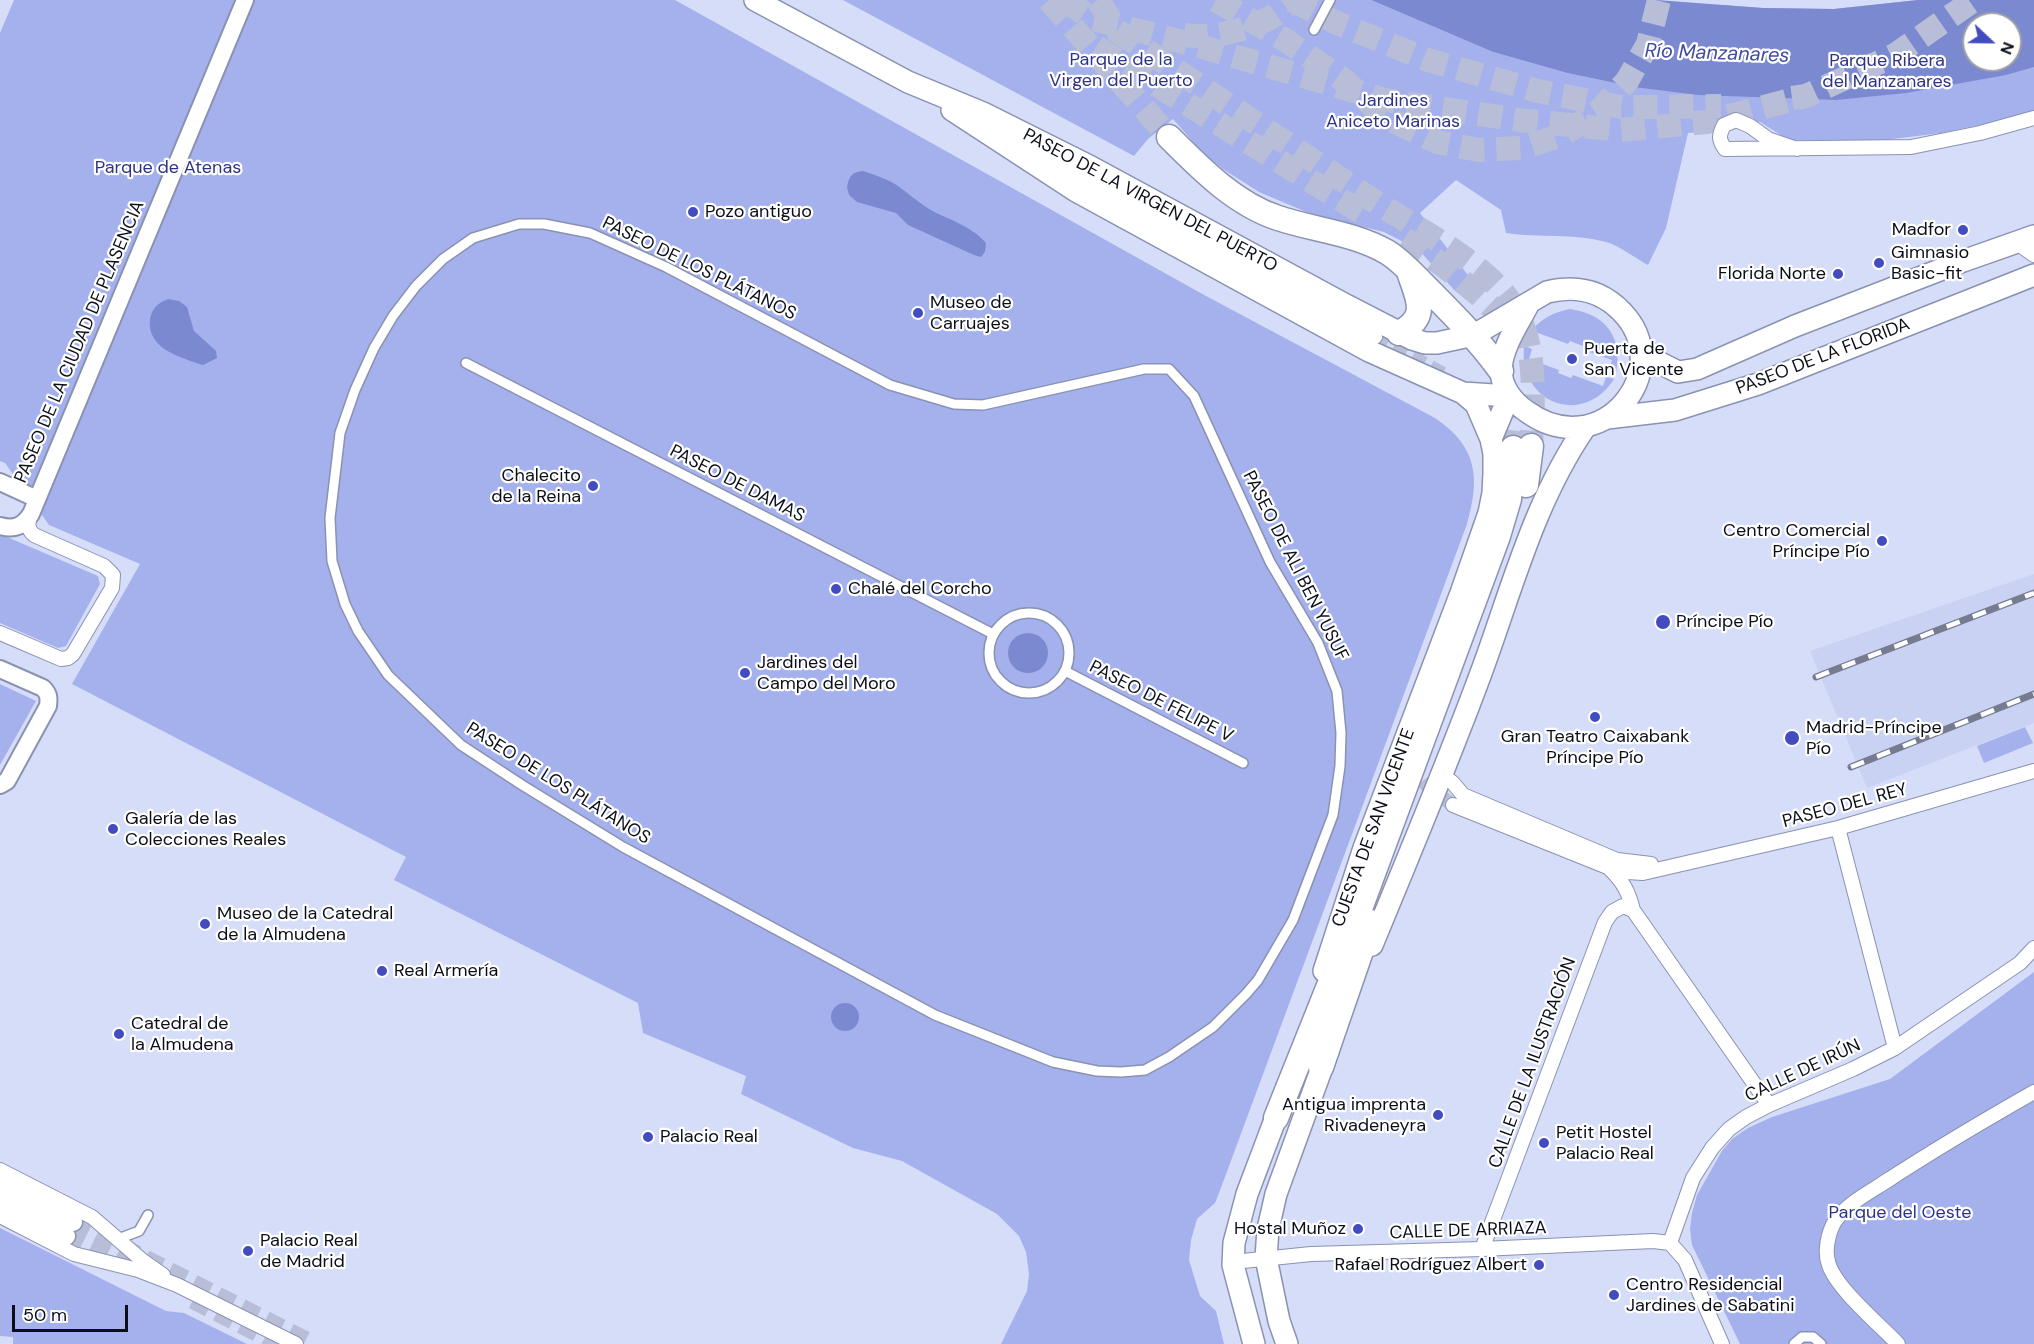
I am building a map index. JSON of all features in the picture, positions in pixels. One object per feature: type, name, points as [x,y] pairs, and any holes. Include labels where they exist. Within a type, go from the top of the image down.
[{"type":"highway","points":[[1169,137],[1199,167],[1249,205],[1276,218],[1368,243],[1389,253],[1474,335],[1501,371]]},
{"type":"highway","points":[[1385,340],[1410,327],[1420,313],[1419,302],[1408,270]]},
{"type":"highway","points":[[1321,1067],[1376,909],[1506,556],[1523,503],[1512,444]]},
{"type":"highway","points":[[1276,1118],[1361,906],[1498,536],[1509,499],[1512,444]]},
{"type":"main road","name":"PASEO DE LA VIRGEN DEL PUERTO","points":[[755,0],[909,82],[1076,191],[1385,340],[1412,339],[1431,343],[1474,335],[1529,303]]},
{"type":"main road","name":"PASEO DE LA VIRGEN DEL PUERTO","points":[[909,82],[983,112],[1091,167],[1385,340],[1463,393],[1509,396]]},
{"type":"main road","name":"PASEO DE LA FLORIDA","points":[[1640,345],[1660,363],[1678,372],[1697,369],[1795,326],[1963,261],[2028,245]]},
{"type":"main road","name":"PASEO DE LA FLORIDA","points":[[1596,422],[1675,410],[1758,384],[2034,275]]},
{"type":"main road","points":[[1287,1344],[1279,1321],[1266,1258],[1268,1229],[1276,1194],[1321,1067],[1442,775],[1481,675],[1540,507],[1570,450],[1596,422],[1625,401],[1638,379],[1641,362],[1640,345],[1633,326],[1606,297],[1588,290],[1559,289],[1547,292],[1529,303],[1506,350],[1501,371],[1509,396],[1512,444]]},
{"type":"main road","points":[[1463,393],[1512,444]]},
{"type":"main road","points":[[1509,396],[1530,414],[1547,423],[1572,428],[1596,422]]},
{"type":"main road","points":[[1254,1344],[1233,1262],[1234,1243],[1247,1194],[1276,1118]]},
{"type":"main road","points":[[0,1183],[70,1229],[0,1201]]},
{"type":"street","name":"PASEO DE LA CIUDAD DE PLASENCIA","points":[[0,482],[34,506],[245,0]]},
{"type":"street","points":[[1314,30],[1330,0]]},
{"type":"street","points":[[1797,149],[1768,139],[1750,126],[1736,120],[1724,125],[1719,135],[1720,142],[1725,149],[1797,149],[1911,147],[1980,133],[2034,118]]},
{"type":"street","name":"PASEO DE LOS PLÁTANOS","points":[[866,978],[623,847],[522,785],[461,745],[382,668],[358,631],[345,604],[332,561],[330,518],[340,433],[355,390],[374,348],[393,316],[416,286],[443,259],[473,238],[519,224],[544,224],[590,233],[611,242],[666,267],[890,385],[954,404],[983,405],[1144,369],[1169,369]]},
{"type":"street","name":"PASEO DE DAMAS","points":[[466,363],[993,634]]},
{"type":"street","name":"PASEO DE ALI BEN YUSUF","points":[[866,978],[935,1015],[1053,1062],[1097,1071],[1145,1071],[1213,1027],[1232,1010],[1258,980],[1293,920],[1315,867],[1335,803],[1340,766],[1341,733],[1337,691],[1318,643],[1270,561],[1194,396],[1169,369]]},
{"type":"street","points":[[0,526],[10,528],[25,522],[34,506]]},
{"type":"street","points":[[0,633],[61,659],[68,658],[78,647],[112,588],[113,575],[104,566],[34,535],[29,530],[28,524],[34,506]]},
{"type":"street","points":[[1022,612],[1035,612],[1047,616],[1059,624],[1066,636],[1070,650],[1065,671],[1052,687],[1039,692],[1025,693],[1011,690],[993,672],[989,660],[989,647],[993,634],[1000,624],[1022,612]]},
{"type":"street","points":[[0,669],[43,688],[48,692],[49,699],[48,706],[7,781],[0,785]]},
{"type":"street","name":"PASEO DE FELIPE V","points":[[1065,671],[1243,763]]},
{"type":"street","name":"PASEO DEL REY","points":[[1453,805],[1610,868],[1643,873],[1838,828],[2030,772]]},
{"type":"street","name":"PASEO DEL REY","points":[[1442,775],[1464,795],[1617,860],[1641,864],[1674,865]]},
{"type":"street","points":[[1838,828],[1895,1048]]},
{"type":"street","points":[[1610,868],[1620,877],[1633,910],[1768,1105]]},
{"type":"street","name":"CALLE DE LA ILUSTRACIÓN","points":[[1482,1249],[1605,922],[1612,912],[1623,906],[1633,910]]},
{"type":"street","name":"CALLE DE IRÚN","points":[[1670,1243],[1693,1178],[1712,1148],[1729,1129],[1768,1105],[1853,1069],[1895,1048],[2020,963],[2034,948]]},
{"type":"street","points":[[1898,1344],[1845,1290],[1833,1274],[1827,1256],[1829,1238],[1835,1222],[1854,1203],[1944,1143],[2034,1092]]},
{"type":"street","points":[[0,1170],[92,1217],[143,1261],[177,1285]]},
{"type":"street","points":[[118,1239],[139,1231],[148,1215]]},
{"type":"street","points":[[0,1216],[74,1254],[138,1270],[177,1285],[296,1344]]},
{"type":"street","name":"CALLE DE ARRIAZA","points":[[1266,1258],[1311,1254],[1653,1241],[1670,1243]]},
{"type":"street","points":[[1670,1243],[1676,1247],[1685,1260],[1722,1344]]},
{"type":"street","points":[[1233,1262],[1266,1258]]},
{"type":"street","points":[[1794,1344],[1802,1337],[1813,1336],[1821,1344]]},
{"type":"shaded area","points":[[2034,574],[2034,723],[1867,788],[1810,651]]},
{"type":"green space","name":"Jardines del Campo del Moro","points":[[14,0],[675,0],[1206,296],[1435,418],[1460,440],[1472,465],[1474,478],[1474,492],[1467,524],[1219,1193],[1215,1203],[1197,1219],[1191,1240],[1189,1260],[1200,1296],[1216,1311],[1224,1344],[1001,1344],[1027,1291],[1029,1274],[1026,1252],[1019,1236],[997,1214],[902,1161],[853,1148],[741,1094],[746,1076],[643,1033],[638,1003],[394,880],[406,857],[72,684],[140,564],[49,525],[5,463],[0,461],[0,33]]},
{"type":"green space","points":[[843,0],[1371,0],[1493,52],[1567,73],[1634,87],[1720,5],[1834,9],[1918,0],[2034,0],[2034,112],[1941,133],[1885,140],[1789,140],[1760,122],[1716,126],[1711,131],[1688,133],[1666,228],[1648,265],[1622,249],[1594,239],[1506,233],[1501,210],[1456,180],[1420,213],[1471,279],[1455,291],[1419,250],[1384,232],[1311,214],[1259,192],[1223,169],[1202,152],[1173,119],[1148,139],[1134,156]]},
{"type":"green space","points":[[1570,309],[1593,316],[1609,329],[1617,349],[1616,373],[1609,370],[1612,360],[1583,350],[1583,346],[1570,341],[1568,344],[1538,333],[1535,342],[1526,339],[1545,319]]},
{"type":"green space","points":[[1524,346],[1532,349],[1529,359],[1559,370],[1558,373],[1571,378],[1573,375],[1603,386],[1606,377],[1614,379],[1601,394],[1586,403],[1570,405],[1555,402],[1542,394],[1531,382],[1525,366]]},
{"type":"green space","points":[[0,534],[98,576],[100,584],[66,646],[58,648],[0,623]]},
{"type":"green space","points":[[0,684],[36,701],[0,765]]},
{"type":"green space","points":[[2025,727],[2033,743],[1984,763],[1977,746]]},
{"type":"green space","name":"Parque del Oeste","points":[[2034,972],[2034,1344],[1740,1344],[1692,1245],[1690,1229],[1697,1195],[1722,1151],[1732,1139],[1748,1128],[1772,1117],[1890,1079]]},
{"type":"green space","points":[[0,1228],[166,1311],[184,1313],[247,1344],[13,1344],[13,1337],[0,1336]]},
{"type":"water","name":"Río Manzanares","points":[[1371,0],[1657,0],[1763,8],[1834,9],[1918,0],[2034,0],[2034,67],[2022,70],[2022,12],[1962,12],[1962,72],[2016,72],[1906,93],[1836,100],[1698,95],[1634,87],[1567,73],[1493,52]]},
{"type":"water","points":[[863,171],[894,184],[929,209],[973,232],[986,243],[985,252],[981,257],[974,255],[908,225],[896,213],[857,202],[849,195],[847,187],[852,175]]},
{"type":"water","points":[[168,299],[179,301],[187,307],[194,331],[216,351],[217,358],[203,365],[167,351],[159,345],[150,329],[150,319],[156,306]]},
{"type":"water","points":[[1028,633],[1042,639],[1048,653],[1042,667],[1028,673],[1014,667],[1008,653],[1014,639]]},
{"type":"water","points":[[845,1003],[855,1007],[859,1017],[855,1027],[845,1031],[835,1027],[831,1017],[835,1007]]},
{"type":"tunnel","points":[[1049,0],[1169,137]]},
{"type":"tunnel","points":[[1064,0],[1093,19],[1206,48],[1385,100],[1519,120],[1621,130],[1707,122],[1806,96]]},
{"type":"tunnel","points":[[1098,0],[1117,31],[1463,257],[1496,285],[1519,316],[1530,351],[1533,390],[1531,446]]},
{"type":"tunnel","points":[[1216,0],[1285,40],[1345,81],[1385,117],[1437,142],[1479,150],[1522,148],[1562,135],[1598,112],[1627,81],[1648,44],[1659,0]]},
{"type":"tunnel","points":[[1292,0],[1337,23],[1428,60],[1538,91],[1621,107],[1721,106]]},
{"type":"tunnel","points":[[1184,35],[1216,35],[1248,27],[1271,17],[1295,0]]},
{"type":"tunnel","points":[[1792,98],[1806,96],[1895,55],[1974,0]]},
{"type":"tunnel","points":[[1096,47],[1364,214]]},
{"type":"tunnel","points":[[1404,239],[1444,266],[1498,313],[1509,339]]},
{"type":"tunnel","points":[[1375,337],[1449,377]]},
{"type":"tunnel","points":[[1509,454],[1518,392]]},
{"type":"tunnel","points":[[1416,761],[1417,769],[1424,782],[1453,805]]},
{"type":"tunnel","points":[[73,1222],[313,1344]]},
{"type":"tunnel","points":[[66,1236],[123,1265]]},
{"type":"tunnel","points":[[193,1300],[279,1344]]},
{"type":"railway","points":[[1816,677],[2034,593]]},
{"type":"railway","points":[[1851,767],[2034,694]]},
{"type":"place","name":"Pozo antiguo","points":[[693,212]]},
{"type":"place","name":"Madfor","points":[[1963,230]]},
{"type":"place","name":"Gimnasio Basic-fit","points":[[1879,263]]},
{"type":"place","name":"Florida Norte","points":[[1838,274]]},
{"type":"place","name":"Museo de Carruajes","points":[[918,313]]},
{"type":"place","name":"Puerta de San Vicente","points":[[1572,359]]},
{"type":"place","name":"Chalecito de la Reina","points":[[593,486]]},
{"type":"place","name":"Centro Comercial Príncipe Pío","points":[[1882,541]]},
{"type":"place","name":"Chalé del Corcho","points":[[836,589]]},
{"type":"place","name":"Príncipe Pío","points":[[1663,622]]},
{"type":"place","name":"Jardines del Campo del Moro","points":[[745,673]]},
{"type":"place","name":"Gran Teatro Caixabank Príncipe Pío","points":[[1595,717]]},
{"type":"place","name":"Madrid-Príncipe Pío","points":[[1792,738]]},
{"type":"place","name":"Galería de las Colecciones Reales","points":[[113,829]]},
{"type":"place","name":"Museo de la Catedral de la Almudena","points":[[205,924]]},
{"type":"place","name":"Real Armería","points":[[382,971]]},
{"type":"place","name":"Catedral de la Almudena","points":[[119,1034]]},
{"type":"place","name":"Antigua imprenta Rivadeneyra","points":[[1438,1115]]},
{"type":"place","name":"Palacio Real","points":[[648,1137]]},
{"type":"place","name":"Petit Hostel Palacio Real","points":[[1544,1143]]},
{"type":"place","name":"Hostal Muñoz","points":[[1358,1229]]},
{"type":"place","name":"Palacio Real de Madrid","points":[[248,1251]]},
{"type":"place","name":"Rafael Rodríguez Albert","points":[[1539,1265]]},
{"type":"place","name":"Centro Residencial Jardines de Sabatini","points":[[1614,1295]]},
{"type":"park label","name":"Parque de la Virgen del Puerto","points":[[1121,70]]},
{"type":"park label","name":"Parque Ribera del Manzanares","points":[[1887,71]]},
{"type":"park label","name":"Jardines Aniceto Marinas","points":[[1393,111]]},
{"type":"park label","name":"Parque de Atenas","points":[[168,168]]}]
